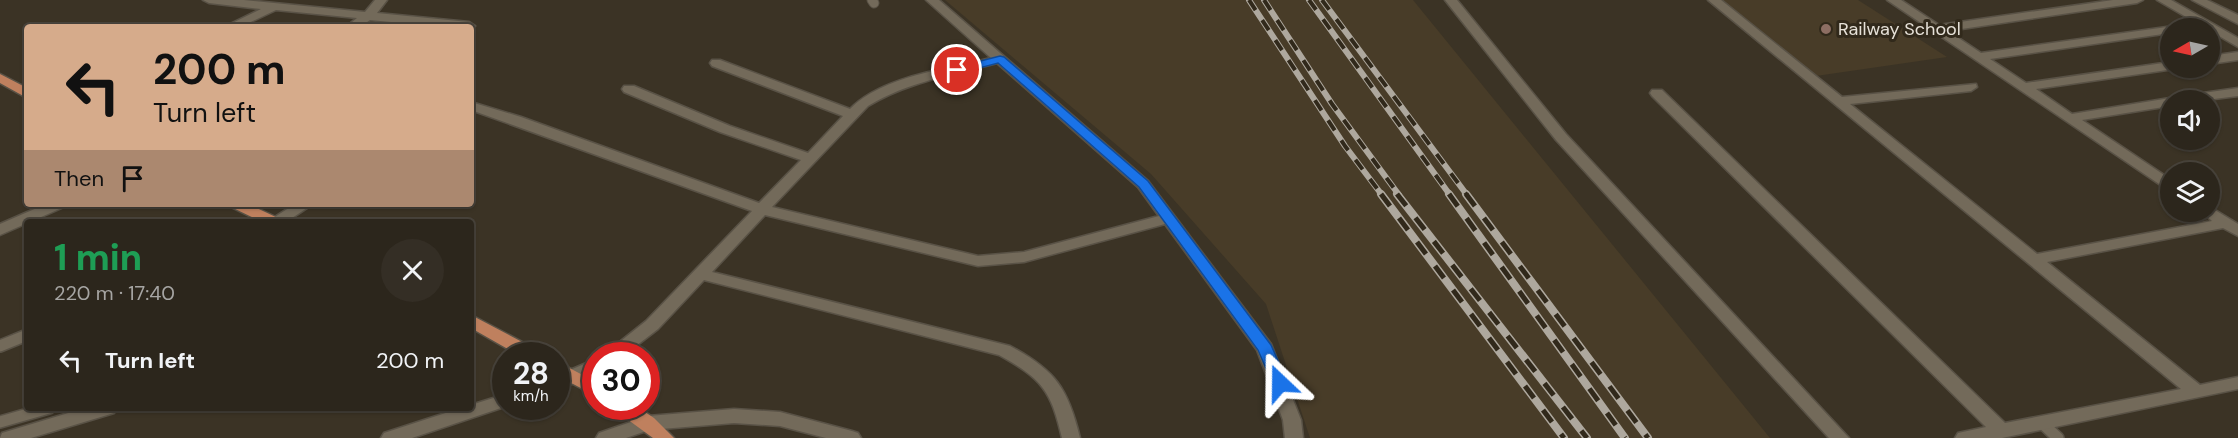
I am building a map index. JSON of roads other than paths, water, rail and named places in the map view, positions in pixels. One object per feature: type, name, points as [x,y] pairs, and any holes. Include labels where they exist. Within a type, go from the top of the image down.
[{"type":"main road","points":[[0,78],[24,92]]},
{"type":"main road","points":[[242,207],[268,219]]},
{"type":"main road","points":[[474,323],[509,342]]},
{"type":"main road","points":[[570,374],[582,381]]},
{"type":"main road","points":[[643,420],[665,438]]},
{"type":"street","points":[[209,0],[449,24]]},
{"type":"street","points":[[356,24],[368,16],[381,0]]},
{"type":"street","points":[[932,0],[1143,184],[1265,348],[1292,420],[1294,438]]},
{"type":"street","points":[[1451,0],[1561,137],[1840,438]]},
{"type":"street","points":[[1714,0],[2036,259],[2197,392]]},
{"type":"street","points":[[1893,0],[1900,0]]},
{"type":"street","points":[[1893,0],[2160,178]]},
{"type":"street","points":[[1938,28],[2137,0]]},
{"type":"street","points":[[2163,0],[2194,18]]},
{"type":"street","points":[[2198,0],[2238,20]]},
{"type":"street","points":[[237,24],[274,7]]},
{"type":"street","points":[[1980,57],[2160,31]]},
{"type":"street","points":[[2220,33],[2238,44]]},
{"type":"street","points":[[2220,59],[2238,56]]},
{"type":"street","points":[[629,342],[652,325],[851,114],[873,95],[1000,59]]},
{"type":"street","points":[[716,63],[851,114]]},
{"type":"street","points":[[2025,87],[2160,67]]},
{"type":"street","points":[[1840,101],[1971,87]]},
{"type":"street","points":[[629,89],[725,129],[809,158]]},
{"type":"street","points":[[2220,95],[2238,92]]},
{"type":"street","points":[[1657,93],[2002,431]]},
{"type":"street","points":[[2070,118],[2160,104]]},
{"type":"street","points":[[474,108],[516,120],[761,209],[978,261],[1024,257],[1169,218]]},
{"type":"street","points":[[25,219],[52,207]]},
{"type":"street","points":[[280,219],[301,207]]},
{"type":"street","points":[[0,230],[24,219]]},
{"type":"street","points":[[2036,259],[2232,227]]},
{"type":"street","points":[[700,274],[1004,350],[1035,366],[1053,384],[1066,416],[1071,438]]},
{"type":"street","points":[[570,379],[582,373]]},
{"type":"street","points":[[1964,438],[2238,383]]},
{"type":"street","points":[[474,410],[492,405]]},
{"type":"street","points":[[8,438],[98,411]]},
{"type":"street","points":[[390,438],[472,411]]},
{"type":"street","points":[[605,438],[648,423],[734,416],[780,419],[852,438]]},
{"type":"lane","points":[[0,346],[24,336]]},
{"type":"lane","points":[[0,422],[38,411]]},
{"type":"lane","points":[[2042,423],[2058,438]]},
{"type":"railway","points":[[1249,0],[1345,146],[1382,195]]},
{"type":"railway","points":[[1264,0],[1332,104],[1399,195]]},
{"type":"railway","points":[[1309,0],[1450,195]]},
{"type":"railway","points":[[1322,0],[1467,195]]},
{"type":"railway","points":[[1381,194],[1564,438]]},
{"type":"railway","points":[[1397,194],[1587,438]]},
{"type":"railway","points":[[1449,194],[1625,438]]},
{"type":"railway","points":[[1466,194],[1648,438]]},
{"type":"place","name":"Railway School","points":[[1826,29]]}]
